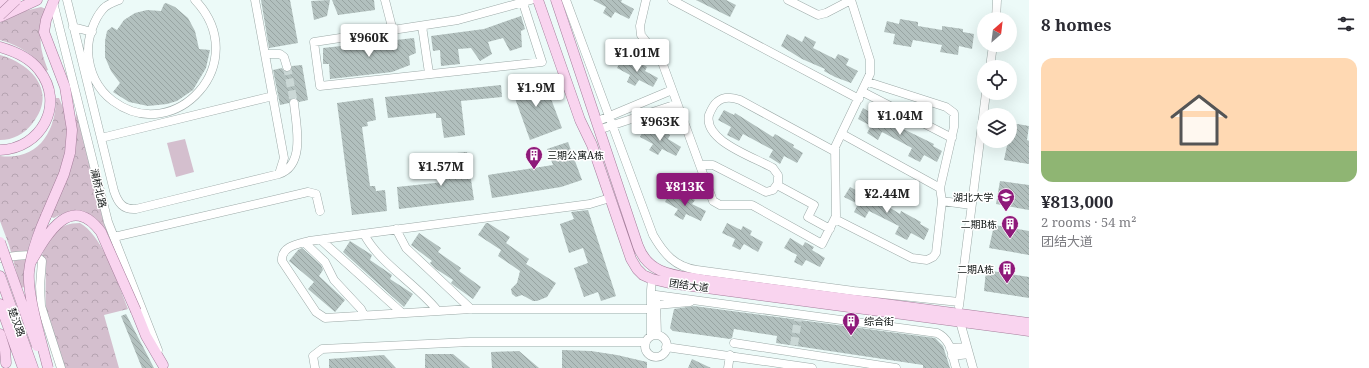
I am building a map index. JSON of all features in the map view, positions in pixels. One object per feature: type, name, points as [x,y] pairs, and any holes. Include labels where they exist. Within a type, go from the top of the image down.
[{"type":"main road","points":[[0,4],[8,0]]},
{"type":"main road","points":[[0,16],[16,0]]},
{"type":"main road","points":[[0,16],[37,0]]},
{"type":"main road","name":"团结大道","points":[[538,0],[580,120],[592,145],[626,247],[634,266],[643,275],[655,280],[959,312],[1029,331]]},
{"type":"main road","points":[[545,0],[586,118],[592,145]]},
{"type":"main road","points":[[550,0],[582,93],[598,122]]},
{"type":"main road","name":"团结大道","points":[[556,0],[641,254],[654,268],[670,274],[704,280],[959,312],[1029,323]]},
{"type":"main road","points":[[47,368],[30,287],[29,273],[35,243],[64,174],[70,153],[72,130],[65,87],[44,32],[46,20],[54,1]]},
{"type":"main road","points":[[0,47],[21,55],[39,70],[48,88],[50,107],[44,125],[35,136],[16,148],[0,150]]},
{"type":"main road","points":[[31,262],[48,234],[58,222],[70,216],[84,217],[94,223],[101,232],[146,336],[164,366]]},
{"type":"main road","points":[[0,242],[47,368]]},
{"type":"main road","name":"楚汉路","points":[[0,276],[33,368]]},
{"type":"main road","points":[[0,304],[23,368]]},
{"type":"main road","points":[[0,334],[5,350],[7,365]]},
{"type":"main road","points":[[0,351],[7,365]]},
{"type":"street","points":[[67,0],[74,27],[84,51],[101,138],[115,195],[118,202],[126,208],[136,209],[279,174],[291,167],[296,153],[297,130],[294,102]]},
{"type":"street","points":[[115,1],[104,8],[84,51],[87,70],[102,91],[125,108],[140,113],[153,114],[171,110],[182,105],[200,91],[214,69],[216,57],[214,30],[210,21],[195,0]]},
{"type":"street","points":[[255,0],[284,158],[279,174]]},
{"type":"street","points":[[385,0],[393,32]]},
{"type":"street","points":[[566,0],[653,235],[663,251],[671,260],[681,266],[691,269],[959,312]]},
{"type":"street","points":[[646,0],[640,26],[641,35],[660,58],[711,198],[716,203],[752,205],[822,244],[835,219],[834,151],[868,82],[870,74],[870,60],[851,0],[826,13],[818,15],[788,0]]},
{"type":"street","points":[[672,0],[861,96],[952,138]]},
{"type":"street","points":[[996,12],[997,0]]},
{"type":"street","name":"澜桥北路","points":[[54,1],[108,222],[164,366]]},
{"type":"street","points":[[527,1],[542,62],[429,73],[320,86],[314,42],[393,32],[422,26],[480,15],[527,1]]},
{"type":"street","points":[[422,26],[429,73]]},
{"type":"street","points":[[74,27],[92,32]]},
{"type":"street","points":[[265,54],[280,54],[284,58],[287,67]]},
{"type":"street","points":[[835,219],[909,257],[927,260],[933,257],[937,250],[942,201],[940,188],[952,138],[955,117],[950,109],[868,82]]},
{"type":"street","points":[[598,122],[672,90]]},
{"type":"street","points":[[101,138],[273,96]]},
{"type":"street","points":[[700,165],[713,165],[766,192],[773,190],[777,185],[778,175],[773,168],[723,142],[712,133],[709,117],[712,107],[717,101],[728,97],[735,98],[834,151]]},
{"type":"street","points":[[973,368],[959,312],[985,100]]},
{"type":"street","points":[[598,122],[612,126],[677,104]]},
{"type":"street","points":[[182,105],[186,118]]},
{"type":"street","points":[[171,110],[173,120]]},
{"type":"street","points":[[842,134],[940,188]]},
{"type":"street","points":[[777,185],[814,205],[808,217],[830,229]]},
{"type":"street","points":[[114,237],[308,192],[316,194],[320,211]]},
{"type":"street","points":[[610,198],[590,204],[396,229],[305,243],[287,248],[283,255],[282,261],[316,312],[325,318],[437,310],[653,307],[698,300]]},
{"type":"street","points":[[942,201],[971,205]]},
{"type":"street","points":[[396,229],[406,248],[471,309]]},
{"type":"street","points":[[364,234],[370,245],[381,257],[415,286],[437,310]]},
{"type":"street","points":[[321,240],[401,312]]},
{"type":"street","points":[[305,243],[325,262],[331,277],[361,309],[364,315]]},
{"type":"street","points":[[0,258],[29,256],[42,261],[40,286],[41,306],[61,368]]},
{"type":"street","points":[[653,307],[656,295],[655,280]]},
{"type":"street","points":[[315,368],[313,356],[322,349],[470,342],[651,338],[663,338],[666,347],[664,353],[660,356],[652,356],[646,350],[651,338],[655,280]]},
{"type":"street","points":[[656,295],[698,300],[798,317],[937,333],[945,338],[956,368]]},
{"type":"street","points":[[734,343],[794,348],[896,368]]},
{"type":"street","points":[[666,347],[812,368]]},
{"type":"street","points":[[951,352],[968,350]]},
{"type":"street","points":[[728,368],[730,356]]},
{"type":"green space","points":[[41,7],[46,9],[41,33],[41,47],[48,70],[46,71],[37,60],[26,51],[0,40],[0,23],[25,11]]},
{"type":"green space","points":[[0,55],[12,59],[31,72],[38,81],[42,90],[42,101],[39,112],[32,124],[18,136],[5,140],[0,140]]},
{"type":"green space","points":[[56,98],[59,98],[66,115],[68,131],[67,148],[63,164],[29,245],[25,271],[25,287],[21,288],[9,245],[0,221],[0,156],[25,154],[42,142],[53,122]]},
{"type":"green space","points":[[76,114],[79,114],[110,233],[107,234],[90,216],[78,211],[63,214],[54,218],[51,217],[75,155]]},
{"type":"green space","points":[[185,139],[194,172],[176,177],[167,143]]},
{"type":"green space","points":[[80,223],[96,238],[103,249],[128,309],[104,315],[119,368],[65,368],[47,315],[45,268],[42,255],[48,242],[60,228],[66,225]]},
{"type":"building","points":[[261,0],[290,0],[298,43],[269,48]]},
{"type":"building","points":[[330,0],[327,16],[314,20],[311,1]]},
{"type":"building","points":[[332,0],[374,0],[375,10],[338,15]]},
{"type":"building","points":[[593,0],[622,0],[621,2],[634,9],[629,19],[615,12],[611,18],[603,13],[606,7]]},
{"type":"building","points":[[696,0],[726,0],[736,5],[730,17]]},
{"type":"building","points":[[166,3],[175,7],[188,18],[195,31],[199,49],[210,50],[206,68],[193,90],[177,101],[167,104],[148,106],[129,102],[113,92],[120,83],[111,71],[105,57],[105,41],[107,31],[112,27],[117,30],[124,20],[135,13],[147,10],[161,11]]},
{"type":"building","points":[[521,16],[525,29],[521,31],[522,47],[510,51],[503,38],[488,42],[492,54],[480,61],[471,48],[458,49],[460,64],[441,66],[440,50],[433,51],[431,36],[484,29]]},
{"type":"building","points":[[900,19],[918,22],[918,26],[942,30],[942,26],[963,29],[963,32],[974,34],[972,49],[959,46],[958,55],[940,52],[942,45],[913,40],[911,47],[893,44],[895,34],[884,32],[887,21],[899,24]]},
{"type":"building","points":[[787,34],[802,42],[805,36],[816,42],[813,48],[835,59],[838,54],[849,59],[846,65],[858,71],[851,83],[835,77],[824,71],[825,69],[802,59],[781,46]]},
{"type":"building","points":[[414,38],[416,53],[409,56],[410,65],[392,72],[330,79],[329,64],[323,64],[323,48]]},
{"type":"building","points":[[622,59],[636,66],[638,62],[647,67],[645,71],[658,78],[653,87],[639,80],[635,86],[627,82],[630,75],[617,68]]},
{"type":"building","points":[[302,65],[308,100],[299,102],[296,98],[293,98],[289,103],[280,105],[273,70],[282,68],[284,71],[288,72],[292,66]]},
{"type":"building","points":[[542,75],[562,128],[530,140],[511,87]]},
{"type":"building","points":[[501,85],[502,97],[461,101],[465,135],[444,138],[441,118],[436,118],[436,113],[388,118],[385,97]]},
{"type":"building","points":[[373,98],[376,120],[367,122],[368,126],[362,127],[370,186],[375,186],[376,191],[385,190],[387,211],[352,215],[337,103]]},
{"type":"building","points":[[863,108],[873,114],[875,112],[894,122],[893,124],[934,144],[933,146],[942,151],[937,162],[924,155],[920,162],[908,156],[912,148],[882,132],[878,140],[867,133],[871,126],[858,119]]},
{"type":"building","points":[[724,110],[734,115],[735,113],[773,137],[775,134],[794,145],[793,147],[803,153],[797,163],[784,156],[780,164],[769,157],[773,150],[743,134],[739,141],[727,135],[731,127],[718,120]]},
{"type":"building","points":[[1017,124],[1029,126],[1027,140],[1029,141],[1029,164],[1004,160],[1007,148],[1017,148]]},
{"type":"building","points":[[645,127],[659,135],[661,131],[670,135],[668,139],[681,147],[676,156],[662,149],[658,155],[649,150],[653,144],[640,137]]},
{"type":"building","name":"三期公寓A栋","points":[[568,142],[582,180],[561,187],[492,198],[488,175],[553,165],[547,149]]},
{"type":"building","points":[[467,152],[474,200],[399,209],[397,187],[444,182],[444,177],[449,177],[446,154]]},
{"type":"building","points":[[1000,181],[1029,185],[1029,210],[996,204]]},
{"type":"building","points":[[850,187],[860,192],[861,190],[900,214],[901,211],[921,222],[920,224],[929,229],[924,240],[911,233],[907,240],[895,234],[899,226],[869,211],[865,218],[854,212],[858,204],[844,197]]},
{"type":"building","points":[[670,192],[684,200],[686,196],[695,200],[692,204],[706,211],[701,221],[686,214],[683,220],[674,215],[678,209],[665,202]]},
{"type":"building","points":[[588,210],[616,296],[601,301],[598,292],[584,297],[574,268],[588,263],[583,248],[569,253],[560,224],[574,219],[571,212]]},
{"type":"building","points":[[486,223],[510,237],[506,243],[529,259],[526,264],[556,283],[547,297],[533,301],[522,295],[516,297],[512,294],[511,289],[517,283],[520,271],[498,256],[501,250],[478,235]]},
{"type":"building","points":[[727,223],[741,230],[743,226],[752,231],[750,235],[763,242],[758,252],[744,244],[740,250],[732,246],[735,239],[722,233]]},
{"type":"building","name":"二期B栋","points":[[994,225],[1029,231],[1029,255],[989,248]]},
{"type":"building","points":[[419,233],[441,248],[438,252],[461,268],[459,271],[481,287],[473,299],[451,283],[453,280],[436,269],[430,263],[432,261],[411,245]]},
{"type":"building","points":[[790,238],[803,246],[805,242],[814,247],[812,250],[825,258],[820,267],[806,260],[802,266],[794,262],[797,255],[784,248]]},
{"type":"building","points":[[350,241],[372,255],[370,260],[392,275],[390,279],[413,294],[404,307],[343,252]]},
{"type":"building","points":[[302,248],[321,265],[323,270],[319,276],[345,300],[335,312],[308,289],[314,282],[289,261],[298,250]]},
{"type":"building","name":"二期A栋","points":[[986,270],[1029,277],[1029,298],[984,291]]},
{"type":"building","name":"综合街","points":[[694,306],[935,338],[943,346],[950,368],[923,368],[923,365],[776,343],[777,336],[734,329],[732,338],[730,339],[673,331],[670,328],[674,309]]},
{"type":"building","points":[[126,314],[154,368],[142,368],[121,316]]},
{"type":"building","points":[[562,350],[591,351],[617,355],[647,362],[647,368],[562,368]]},
{"type":"building","points":[[519,351],[539,368],[492,368],[491,352]]},
{"type":"building","points":[[425,354],[453,354],[470,368],[425,368]]},
{"type":"building","points":[[384,355],[396,368],[329,368],[329,359]]},
{"type":"building","points":[[692,359],[711,368],[688,368]]},
{"type":"tunnel","points":[[287,67],[294,103]]},
{"type":"tunnel","points":[[794,345],[798,319]]},
{"type":"place","name":"三期公寓A栋","points":[[534,170]]},
{"type":"place","name":"湖北大学","points":[[1006,212]]},
{"type":"place","name":"二期B栋","points":[[1010,239]]},
{"type":"place","name":"二期A栋","points":[[1007,284]]},
{"type":"place","name":"综合街","points":[[851,336]]}]
